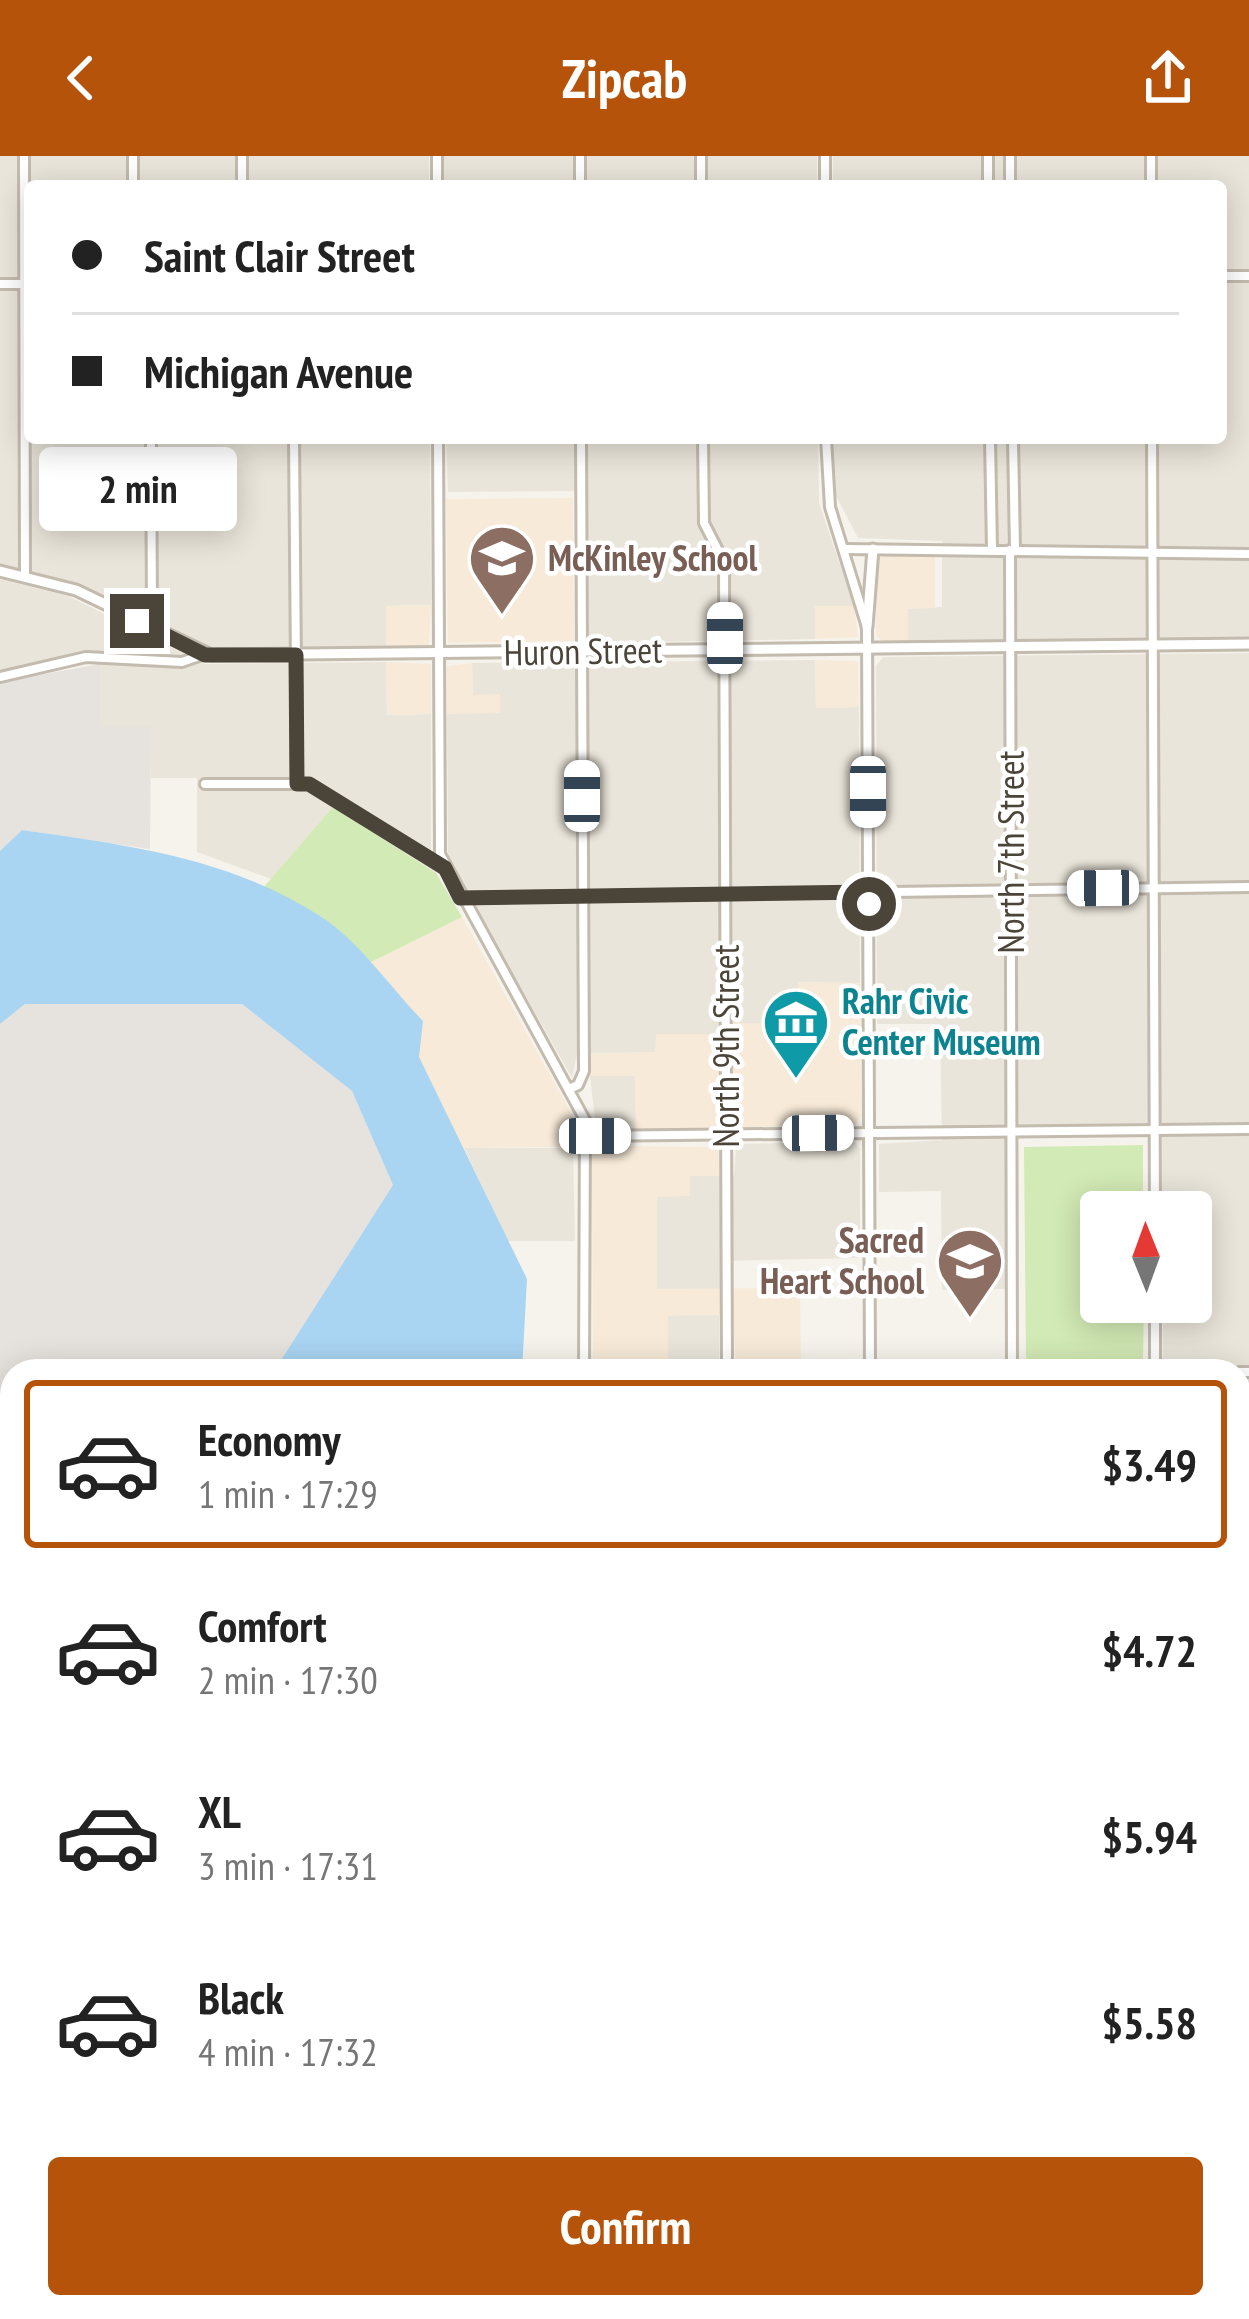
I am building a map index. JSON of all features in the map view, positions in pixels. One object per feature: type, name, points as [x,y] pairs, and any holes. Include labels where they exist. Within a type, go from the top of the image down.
[{"type":"street","points":[[25,577],[26,444]]},
{"type":"street","points":[[147,626],[152,607],[151,444]]},
{"type":"street","points":[[294,444],[297,784]]},
{"type":"street","points":[[438,444],[440,854],[585,1120],[584,1359]]},
{"type":"street","points":[[569,1089],[578,1085],[584,1071],[581,444]]},
{"type":"street","name":"North 9th Street","points":[[703,444],[704,523],[724,562],[727,1359]]},
{"type":"street","points":[[826,444],[826,484],[867,627]]},
{"type":"street","points":[[990,444],[992,550]]},
{"type":"street","name":"North 7th Street","points":[[1012,1359],[1013,444]]},
{"type":"street","points":[[1152,444],[1155,1191]]},
{"type":"street","points":[[846,549],[1249,554]]},
{"type":"street","points":[[870,1359],[867,627],[873,549]]},
{"type":"street","points":[[0,571],[76,590],[205,655]]},
{"type":"street","name":"Huron Street","points":[[205,655],[1249,644]]},
{"type":"street","points":[[0,677],[86,657],[182,662],[205,655]]},
{"type":"street","points":[[205,784],[309,784],[445,868]]},
{"type":"street","points":[[460,898],[1249,887]]},
{"type":"street","points":[[586,1136],[1249,1129]]},
{"type":"street","points":[[1155,1323],[1155,1359]]},
{"type":"shaded area","points":[[0,156],[429,156],[429,180],[24,180],[24,444],[430,444],[431,605],[386,606],[386,647],[210,648],[82,586],[0,565]]},
{"type":"shaded area","points":[[444,156],[817,156],[817,180],[444,180]]},
{"type":"shaded area","points":[[833,156],[1249,156],[1249,637],[908,641],[908,609],[942,607],[942,541],[858,538],[833,490],[834,444],[1227,444],[1227,180],[833,180]]},
{"type":"shaded area","points":[[446,444],[818,444],[819,503],[854,606],[815,606],[815,639],[589,643],[587,491],[448,492]]},
{"type":"shaded area","points":[[573,498],[574,641],[448,643],[446,499]]},
{"type":"shaded area","points":[[883,556],[935,557],[935,608],[908,609],[908,641],[882,641],[876,635],[876,560]]},
{"type":"shaded area","points":[[0,579],[68,596],[205,664],[386,662],[387,715],[431,714],[431,856],[341,798],[271,879],[197,852],[197,778],[151,778],[151,727],[100,727],[100,653],[0,670]]},
{"type":"shaded area","points":[[431,605],[429,645],[386,647],[386,606]]},
{"type":"shaded area","points":[[815,606],[854,606],[858,637],[815,639]]},
{"type":"shaded area","points":[[1249,653],[1249,1359],[1163,1359],[1163,1323],[1212,1323],[1212,1191],[1162,1191],[1162,1123],[1006,1125],[1007,1289],[942,1290],[941,1191],[879,1192],[879,1144],[942,1140],[940,1024],[877,1024],[876,666],[883,657]]},
{"type":"shaded area","points":[[815,660],[816,708],[859,707],[860,983],[799,982],[798,1002],[778,1023],[719,1023],[719,1034],[657,1034],[656,1052],[577,1054],[572,1078],[448,859],[447,714],[500,712],[473,695],[472,663]]},
{"type":"shaded area","points":[[815,660],[858,661],[859,707],[816,708]]},
{"type":"shaded area","points":[[386,662],[431,664],[431,714],[387,715]]},
{"type":"shaded area","points":[[472,663],[473,695],[500,694],[500,713],[447,714],[447,666]]},
{"type":"shaded area","points":[[100,664],[100,727],[151,727],[150,849],[22,830],[0,851],[0,682]]},
{"type":"shaded area","points":[[462,917],[574,1118],[567,1129],[567,1147],[463,1148],[367,964]]},
{"type":"shaded area","points":[[798,982],[860,983],[861,1116],[855,1125],[636,1129],[635,1076],[590,1076],[591,1054],[655,1052],[656,1034],[732,1034],[732,1023],[778,1023],[778,1002],[798,1002]]},
{"type":"shaded area","points":[[25,1004],[242,1004],[352,1091],[393,1185],[282,1359],[0,1359],[0,1024]]},
{"type":"shaded area","points":[[590,1076],[635,1076],[636,1129],[596,1127]]},
{"type":"shaded area","points":[[855,1142],[860,1149],[860,1258],[721,1261],[720,1289],[657,1290],[656,1196],[690,1195],[690,1176],[734,1176],[736,1144]]},
{"type":"shaded area","points":[[599,1146],[718,1147],[720,1176],[690,1176],[690,1196],[657,1197],[657,1289],[800,1288],[801,1359],[736,1359],[733,1314],[668,1316],[668,1359],[593,1359],[592,1152]]},
{"type":"shaded area","points":[[464,1148],[573,1148],[575,1241],[508,1241]]},
{"type":"shaded area","points":[[668,1315],[719,1315],[719,1359],[668,1359]]},
{"type":"green space","points":[[333,807],[436,873],[462,917],[367,964],[322,917],[263,888]]},
{"type":"green space","points":[[1143,1145],[1143,1191],[1080,1191],[1080,1323],[1144,1323],[1143,1359],[1026,1359],[1024,1147]]},
{"type":"water","points":[[22,830],[176,856],[285,896],[334,926],[361,951],[423,1021],[419,1057],[527,1279],[523,1359],[282,1359],[393,1185],[352,1091],[242,1004],[25,1004],[0,1024],[0,851]]},
{"type":"place","name":"McKinley School","points":[[502,617]]},
{"type":"place","name":"Rahr Civic Center Museum","points":[[796,1081]]},
{"type":"place","name":"Sacred Heart School","points":[[970,1320]]},
{"type":"route","points":[[137,621],[205,655],[296,655],[297,784],[309,784],[424,860],[445,868],[460,898],[477,894],[869,892],[869,904]]}]
